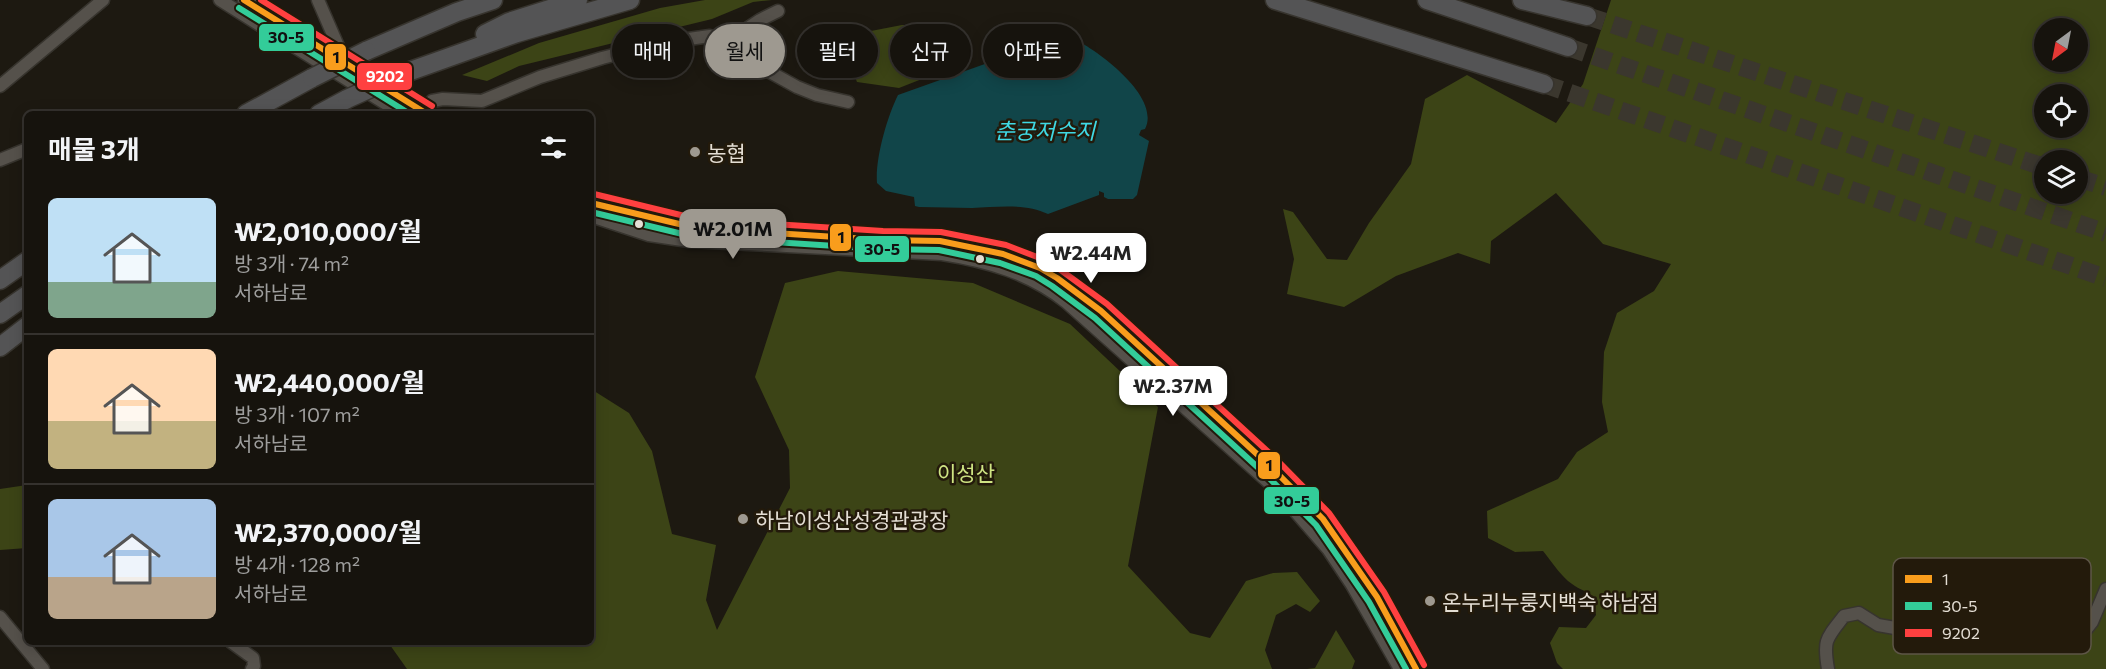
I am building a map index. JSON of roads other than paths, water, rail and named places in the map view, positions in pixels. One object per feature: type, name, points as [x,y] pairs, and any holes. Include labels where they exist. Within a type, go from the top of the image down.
[{"type":"highway","points":[[252,111],[366,51],[457,12],[493,0]]},
{"type":"highway","points":[[325,111],[509,22],[578,0]]},
{"type":"highway","points":[[402,74],[517,33],[630,0]]},
{"type":"highway","points":[[1275,0],[1544,84]]},
{"type":"highway","points":[[1427,0],[1568,47]]},
{"type":"highway","points":[[1522,0],[1587,16]]},
{"type":"highway","points":[[0,280],[24,263]]},
{"type":"highway","points":[[0,314],[24,297]]},
{"type":"highway","points":[[0,347],[24,328]]},
{"type":"street","points":[[0,86],[103,0]]},
{"type":"street","points":[[220,0],[397,111]]},
{"type":"street","points":[[244,0],[422,111]]},
{"type":"street","points":[[318,0],[338,46],[336,58]]},
{"type":"street","points":[[752,24],[778,11]]},
{"type":"street","points":[[426,111],[432,101],[443,99],[482,101],[540,77],[602,58],[660,43],[705,37]]},
{"type":"street","points":[[781,78],[817,95],[848,102]]},
{"type":"street","points":[[0,160],[24,149]]},
{"type":"street","points":[[594,204],[696,228],[883,240],[940,241],[1003,254],[1040,268],[1101,311],[1272,466],[1316,512],[1342,544],[1377,597],[1416,669]]},
{"type":"street","points":[[594,217],[649,234],[689,241],[942,254],[999,266],[1034,281],[1066,302],[1275,488],[1328,549],[1400,669]]},
{"type":"street","points":[[2091,623],[2106,589]]},
{"type":"street","points":[[1828,669],[1824,649],[1830,634],[1844,616],[1859,613],[1878,625],[1893,628]]},
{"type":"street","points":[[0,616],[43,669]]},
{"type":"street","points":[[235,645],[254,658],[252,669]]},
{"type":"water","name":"춘궁저수지","points":[[1083,45],[1108,62],[1135,88],[1144,102],[1148,116],[1145,129],[1141,130],[1139,135],[1149,141],[1137,195],[1133,199],[1108,199],[1104,197],[1104,193],[1099,191],[1099,195],[1048,214],[1020,207],[919,207],[915,206],[914,197],[886,191],[877,183],[878,162],[883,138],[898,95],[946,78],[971,78],[971,69],[983,65],[983,78],[1083,78]]},
{"type":"tunnel","points":[[1587,16],[2034,164]]},
{"type":"tunnel","points":[[1568,47],[2106,233]]},
{"type":"tunnel","points":[[1544,84],[2106,278]]},
{"type":"tunnel","points":[[2088,181],[2106,187]]},
{"type":"place","name":"농협","points":[[695,152]]},
{"type":"place","name":"하남이성산성경관광장","points":[[743,519]]},
{"type":"place","name":"온누리누룽지백숙 하남점","points":[[1430,601]]},
{"type":"park label","name":"이성산","points":[[966,472]]}]
